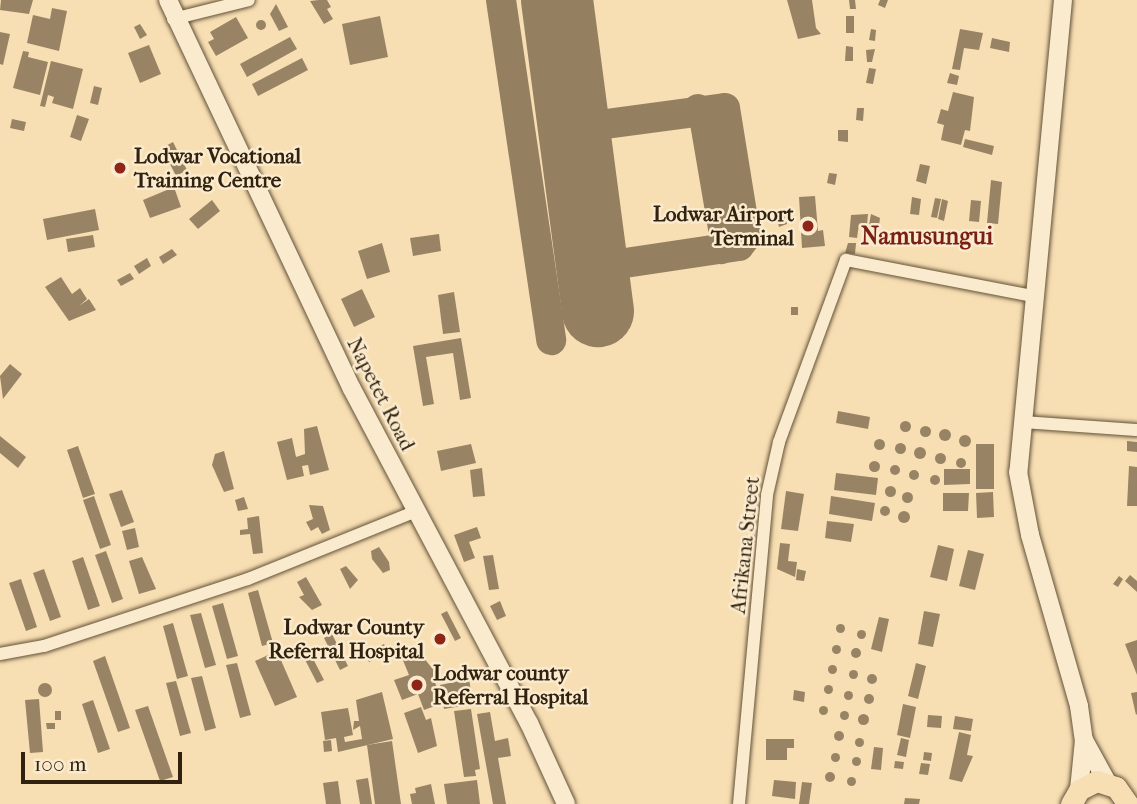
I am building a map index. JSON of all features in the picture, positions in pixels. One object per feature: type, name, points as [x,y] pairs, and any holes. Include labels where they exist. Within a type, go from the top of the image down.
[{"type":"highway","points":[[1071,799],[1122,790]]},
{"type":"main road","name":"Napetet Road","points":[[167,0],[173,19],[416,511],[528,723],[566,804]]},
{"type":"main road","points":[[1063,0],[1018,472],[1022,500],[1084,740],[1122,790]]},
{"type":"main road","points":[[1071,799],[1084,740]]},
{"type":"street","points":[[173,19],[249,0]]},
{"type":"street","name":"Afrikana Street","points":[[739,804],[771,475],[846,260],[1033,296]]},
{"type":"street","points":[[1022,422],[1137,430]]},
{"type":"street","points":[[0,654],[44,646],[223,587],[416,511]]},
{"type":"building","points":[[1,0],[33,0],[29,14],[0,10]]},
{"type":"building","points":[[327,0],[331,7],[327,9],[333,19],[324,24],[310,1]]},
{"type":"building","points":[[787,0],[812,0],[816,28],[821,34],[798,39]]},
{"type":"building","points":[[849,0],[855,0],[856,9],[850,9]]},
{"type":"building","points":[[880,0],[888,0],[885,8],[878,5]]},
{"type":"building","points":[[276,4],[288,27],[279,31],[270,14]]},
{"type":"building","points":[[52,8],[67,11],[59,51],[27,43],[33,15],[50,19]]},
{"type":"building","points":[[380,16],[388,57],[350,65],[342,24]]},
{"type":"building","points":[[846,16],[854,16],[854,33],[846,33]]},
{"type":"building","points":[[236,17],[248,38],[216,56],[208,42],[214,39],[210,32]]},
{"type":"building","points":[[261,20],[266,25],[261,30],[256,25]]},
{"type":"building","points":[[140,24],[147,35],[140,39],[134,27]]},
{"type":"building","points":[[871,29],[876,30],[875,41],[869,40]]},
{"type":"building","points":[[960,29],[983,33],[979,50],[964,48],[960,70],[952,69]]},
{"type":"building","points":[[0,32],[10,34],[3,65],[0,64]]},
{"type":"building","points":[[290,37],[297,49],[247,77],[240,64]]},
{"type":"building","points":[[992,38],[1010,42],[1009,52],[990,48]]},
{"type":"building","points":[[149,45],[161,74],[140,83],[128,53]]},
{"type":"building","points":[[846,46],[853,47],[853,61],[845,61]]},
{"type":"building","points":[[875,49],[872,62],[867,62],[866,50]]},
{"type":"building","points":[[23,51],[29,52],[28,57],[48,62],[40,95],[13,88]]},
{"type":"building","points":[[302,58],[308,70],[258,96],[252,84]]},
{"type":"building","points":[[51,61],[83,69],[73,109],[52,103],[54,97],[48,95],[45,107],[40,106]]},
{"type":"building","points":[[869,68],[876,69],[873,84],[866,83]]},
{"type":"building","points":[[950,73],[959,76],[957,85],[947,83]]},
{"type":"building","points":[[94,86],[102,88],[98,105],[90,103]]},
{"type":"building","points":[[953,92],[974,97],[970,131],[965,130],[961,145],[941,140],[944,125],[937,123],[941,109],[948,111]]},
{"type":"building","points":[[857,108],[864,108],[863,121],[856,120]]},
{"type":"building","points":[[77,115],[89,119],[81,141],[70,137]]},
{"type":"building","points":[[12,119],[26,122],[24,131],[10,128]]},
{"type":"building","points":[[838,130],[848,130],[848,142],[838,141]]},
{"type":"building","points":[[965,139],[994,146],[992,155],[963,147]]},
{"type":"building","points":[[173,142],[187,170],[176,176],[162,148]]},
{"type":"building","points":[[920,164],[930,166],[926,184],[916,181]]},
{"type":"building","points":[[829,173],[837,174],[835,185],[827,183]]},
{"type":"building","points":[[179,175],[191,176],[190,188],[179,183]]},
{"type":"building","points":[[991,180],[1002,182],[998,224],[987,223]]},
{"type":"building","points":[[174,187],[181,207],[150,218],[143,200]]},
{"type":"building","name":"Lodwar Airport Terminal","points":[[815,196],[818,231],[823,230],[825,246],[802,248],[799,197]]},
{"type":"building","points":[[912,197],[921,199],[919,215],[910,214]]},
{"type":"building","points":[[935,198],[941,199],[937,218],[931,217]]},
{"type":"building","points":[[942,199],[948,201],[944,221],[938,219]]},
{"type":"building","points":[[212,200],[220,211],[198,229],[189,219]]},
{"type":"building","points":[[971,200],[981,201],[979,222],[969,221]]},
{"type":"building","points":[[95,209],[99,230],[47,240],[43,219]]},
{"type":"building","points":[[868,214],[867,225],[859,224],[857,238],[849,237],[851,215]]},
{"type":"building","points":[[871,214],[880,218],[879,226],[869,225]]},
{"type":"building","points":[[785,216],[787,224],[779,227],[777,219]]},
{"type":"building","points":[[439,234],[441,251],[413,256],[410,238]]},
{"type":"building","points":[[93,235],[95,247],[68,252],[66,239]]},
{"type":"building","points":[[382,243],[390,272],[367,279],[358,251]]},
{"type":"building","points":[[848,243],[856,243],[855,254],[845,253]]},
{"type":"building","points":[[172,249],[177,255],[163,264],[159,257]]},
{"type":"building","points":[[147,258],[151,266],[139,274],[134,266]]},
{"type":"building","points":[[130,273],[134,279],[121,286],[117,280]]},
{"type":"building","points":[[61,277],[72,294],[80,288],[87,299],[79,306],[89,299],[96,310],[69,321],[45,287]]},
{"type":"building","points":[[362,289],[375,317],[354,327],[341,299]]},
{"type":"building","points":[[454,292],[460,332],[443,334],[438,295]]},
{"type":"building","points":[[791,307],[798,307],[798,315],[791,315]]},
{"type":"building","points":[[461,338],[471,398],[460,400],[453,353],[426,357],[434,404],[423,406],[413,346]]},
{"type":"building","points":[[10,364],[22,374],[3,399],[0,376]]},
{"type":"building","points":[[838,411],[870,417],[868,429],[836,423]]},
{"type":"building","points":[[905,420],[911,426],[905,432],[899,426]]},
{"type":"building","points":[[925,425],[931,431],[925,437],[919,431]]},
{"type":"building","points":[[317,426],[329,470],[310,475],[308,465],[302,466],[304,476],[287,480],[277,442],[292,438],[296,457],[305,454],[304,429]]},
{"type":"building","points":[[945,429],[951,435],[945,441],[939,435]]},
{"type":"building","points":[[965,435],[971,441],[965,447],[959,441]]},
{"type":"building","points":[[0,436],[26,457],[18,468],[0,453]]},
{"type":"building","points":[[879,438],[885,444],[879,450],[873,444]]},
{"type":"building","points":[[1127,441],[1137,442],[1137,452],[1127,451]]},
{"type":"building","points":[[900,442],[906,448],[900,454],[894,448]]},
{"type":"building","points":[[471,444],[476,463],[441,471],[437,451]]},
{"type":"building","points":[[976,444],[994,444],[994,489],[976,489]]},
{"type":"building","points":[[78,446],[95,494],[83,498],[67,450]]},
{"type":"building","points":[[920,447],[926,453],[920,459],[914,453]]},
{"type":"building","points":[[224,451],[234,489],[224,492],[212,465],[215,454]]},
{"type":"building","points":[[940,453],[944,454],[944,462],[940,463],[936,462],[935,458],[936,454]]},
{"type":"building","points":[[961,458],[966,463],[961,468],[956,463]]},
{"type":"building","points":[[874,460],[880,466],[874,472],[868,466]]},
{"type":"building","points":[[895,465],[900,470],[895,475],[890,470]]},
{"type":"building","points":[[1129,466],[1137,467],[1137,506],[1127,506]]},
{"type":"building","points":[[482,468],[485,496],[473,497],[470,470]]},
{"type":"building","points":[[944,469],[970,469],[970,484],[944,485]]},
{"type":"building","points":[[914,470],[919,475],[914,480],[909,475]]},
{"type":"building","points":[[836,473],[878,478],[876,495],[834,490]]},
{"type":"building","points":[[935,475],[940,480],[935,485],[930,480]]},
{"type":"building","points":[[890,485],[896,491],[890,497],[884,491]]},
{"type":"building","points":[[122,490],[134,522],[121,527],[109,494]]},
{"type":"building","points":[[786,491],[804,494],[798,531],[781,529]]},
{"type":"building","points":[[907,492],[911,493],[911,501],[907,502],[903,501],[902,497],[903,493]]},
{"type":"building","points":[[993,492],[994,517],[977,518],[976,493]]},
{"type":"building","points":[[943,493],[969,493],[968,511],[943,511]]},
{"type":"building","points":[[94,496],[111,545],[100,549],[83,500]]},
{"type":"building","points":[[831,496],[875,503],[872,521],[829,514]]},
{"type":"building","points":[[244,497],[248,509],[238,511],[235,500]]},
{"type":"building","points":[[309,505],[323,506],[330,530],[322,534],[318,527],[311,531],[306,522],[313,519]]},
{"type":"building","points":[[885,506],[890,511],[885,516],[880,511]]},
{"type":"building","points":[[904,511],[910,517],[904,523],[898,517]]},
{"type":"building","points":[[259,516],[263,553],[253,554],[250,534],[240,535],[240,530],[248,529],[247,518]]},
{"type":"building","points":[[827,521],[854,524],[851,542],[825,538]]},
{"type":"building","points":[[477,527],[481,538],[469,542],[475,558],[464,562],[454,535]]},
{"type":"building","points":[[135,528],[139,547],[127,550],[122,531]]},
{"type":"building","points":[[780,543],[790,544],[788,561],[797,562],[795,577],[777,569]]},
{"type":"building","points":[[938,545],[954,549],[947,581],[930,577]]},
{"type":"building","points":[[379,547],[389,562],[390,570],[383,573],[372,559],[371,551]]},
{"type":"building","points":[[968,550],[984,554],[975,590],[959,586]]},
{"type":"building","points":[[106,551],[123,599],[112,603],[95,555]]},
{"type":"building","points":[[493,555],[499,589],[489,590],[483,556]]},
{"type":"building","points":[[83,557],[100,606],[88,610],[72,561]]},
{"type":"building","points":[[142,557],[156,589],[139,594],[129,561]]},
{"type":"building","points":[[346,566],[358,580],[350,589],[340,569]]},
{"type":"building","points":[[44,569],[61,617],[50,621],[33,573]]},
{"type":"building","points":[[797,569],[806,571],[804,581],[796,580]]},
{"type":"building","points":[[1130,575],[1137,581],[1137,592],[1125,581]]},
{"type":"building","points":[[1119,576],[1123,579],[1118,587],[1113,584]]},
{"type":"building","points":[[306,577],[322,605],[312,610],[299,597],[304,595],[297,582]]},
{"type":"building","points":[[21,579],[37,627],[26,631],[9,583]]},
{"type":"building","points":[[258,590],[273,643],[262,646],[248,593]]},
{"type":"building","points":[[500,601],[506,616],[497,620],[490,606]]},
{"type":"building","points":[[223,603],[238,656],[227,659],[212,606]]},
{"type":"building","points":[[447,611],[461,638],[455,641],[441,614]]},
{"type":"building","points":[[924,611],[940,614],[933,647],[918,644]]},
{"type":"building","points":[[201,613],[216,665],[205,668],[190,615]]},
{"type":"building","points":[[879,617],[889,619],[882,652],[871,649]]},
{"type":"building","points":[[173,623],[188,676],[177,679],[163,626]]},
{"type":"building","points":[[840,623],[845,628],[840,633],[835,628]]},
{"type":"building","points":[[861,630],[865,634],[861,638],[857,634]]},
{"type":"building","points":[[332,634],[348,666],[340,670],[324,638]]},
{"type":"building","points":[[1137,640],[1137,675],[1125,644]]},
{"type":"building","points":[[384,644],[388,653],[369,662],[365,654]]},
{"type":"building","points":[[836,644],[841,649],[836,654],[831,649]]},
{"type":"building","points":[[307,647],[324,680],[317,683],[300,650]]},
{"type":"building","points":[[415,647],[440,678],[434,680],[443,703],[424,710],[418,694],[402,700],[394,680],[409,675],[402,658]]},
{"type":"building","points":[[856,648],[861,653],[856,658],[851,653]]},
{"type":"building","points":[[277,651],[297,697],[275,706],[255,661]]},
{"type":"building","points":[[105,656],[130,728],[118,732],[93,661]]},
{"type":"building","points":[[237,663],[251,715],[240,718],[226,665]]},
{"type":"building","points":[[916,663],[926,666],[918,699],[908,696]]},
{"type":"building","points":[[832,665],[836,669],[832,673],[828,669]]},
{"type":"building","points":[[853,669],[858,674],[853,679],[848,674]]},
{"type":"building","points":[[872,674],[877,679],[872,684],[867,679]]},
{"type":"building","points":[[202,676],[216,728],[205,731],[191,678]]},
{"type":"building","points":[[469,679],[473,704],[444,709],[440,685]]},
{"type":"building","points":[[176,681],[191,733],[180,736],[166,683]]},
{"type":"building","points":[[42,683],[48,683],[52,690],[48,697],[42,697],[38,693],[38,687]]},
{"type":"building","points":[[828,685],[832,689],[828,693],[824,689]]},
{"type":"building","points":[[794,690],[805,692],[804,702],[793,700]]},
{"type":"building","points":[[848,690],[853,695],[848,700],[843,695]]},
{"type":"building","points":[[382,692],[393,739],[338,752],[336,738],[325,740],[321,712],[348,708],[353,735],[344,737],[345,742],[362,739],[360,726],[353,730],[354,721],[359,721],[356,700]]},
{"type":"building","points":[[1137,692],[1137,714],[1136,715],[1131,693]]},
{"type":"building","points":[[869,694],[873,695],[873,703],[869,704],[865,703],[864,699],[865,695]]},
{"type":"building","points":[[39,699],[43,752],[30,753],[25,700]]},
{"type":"building","points":[[93,700],[110,749],[98,753],[82,704]]},
{"type":"building","points":[[903,704],[916,707],[910,738],[897,735]]},
{"type":"building","points":[[823,705],[828,710],[823,715],[818,710]]},
{"type":"building","points":[[148,706],[173,777],[160,781],[135,710]]},
{"type":"building","points":[[421,707],[426,720],[431,718],[437,746],[418,753],[404,713]]},
{"type":"building","points":[[471,709],[480,769],[475,770],[476,776],[464,777],[454,711]]},
{"type":"building","points":[[844,710],[849,715],[844,720],[839,715]]},
{"type":"building","points":[[55,711],[61,711],[61,720],[55,720]]},
{"type":"building","points":[[490,712],[495,741],[508,738],[511,756],[498,758],[506,804],[493,804],[477,714]]},
{"type":"building","points":[[863,714],[867,715],[867,723],[863,724],[859,723],[858,719],[859,715]]},
{"type":"building","points":[[928,715],[942,716],[941,728],[927,727]]},
{"type":"building","points":[[955,716],[973,719],[971,731],[953,729]]},
{"type":"building","points":[[46,723],[55,723],[55,729],[47,729]]},
{"type":"building","points":[[839,731],[843,732],[843,740],[839,741],[835,740],[834,736],[835,732]]},
{"type":"building","points":[[959,732],[971,735],[967,755],[973,756],[962,782],[949,779]]},
{"type":"building","points":[[859,737],[864,742],[859,747],[854,742]]},
{"type":"building","points":[[901,738],[909,740],[906,757],[897,755]]},
{"type":"building","points":[[766,739],[794,739],[794,748],[787,748],[787,760],[766,760]]},
{"type":"building","points":[[331,740],[332,751],[324,752],[323,741]]},
{"type":"building","points":[[392,741],[401,804],[375,804],[367,745]]},
{"type":"building","points":[[874,747],[883,748],[881,770],[871,769]]},
{"type":"building","points":[[924,752],[932,753],[931,761],[923,760]]},
{"type":"building","points":[[835,753],[839,757],[835,761],[831,757]]},
{"type":"building","points":[[856,757],[860,761],[856,765],[852,761]]},
{"type":"building","points":[[895,761],[904,762],[903,769],[894,768]]},
{"type":"building","points":[[921,763],[930,764],[928,775],[919,774]]},
{"type":"building","points":[[830,772],[834,773],[834,781],[830,782],[826,781],[825,777],[826,773]]},
{"type":"building","points":[[851,777],[855,781],[851,785],[847,781]]},
{"type":"building","points":[[368,778],[372,804],[360,804],[356,780]]},
{"type":"building","points":[[477,780],[480,804],[447,804],[444,784]]},
{"type":"building","points":[[774,780],[796,782],[795,799],[772,796]]},
{"type":"building","points":[[338,781],[341,804],[326,804],[323,783]]},
{"type":"building","points":[[802,782],[812,783],[809,804],[799,804]]},
{"type":"building","points":[[431,784],[435,804],[412,804],[410,794],[416,793],[415,788]]},
{"type":"building","points":[[905,798],[920,799],[919,804],[904,804]]},
{"type":"taxiway","points":[[501,0],[551,340]]},
{"type":"taxiway","points":[[576,128],[725,108],[746,237],[739,246],[592,268]]},
{"type":"taxiway","points":[[698,109],[704,117],[725,240],[721,249]]},
{"type":"runway","points":[[557,0],[598,311]]},
{"type":"place","name":"Lodwar Vocational Training Centre","points":[[120,168]]},
{"type":"place","name":"Lodwar Airport Terminal","points":[[808,226]]},
{"type":"place","name":"Lodwar County Referral Hospital","points":[[440,639]]},
{"type":"place","name":"Lodwar county Referral Hospital","points":[[417,685]]},
{"type":"district","name":"Namusungui","points":[[927,237]]}]
